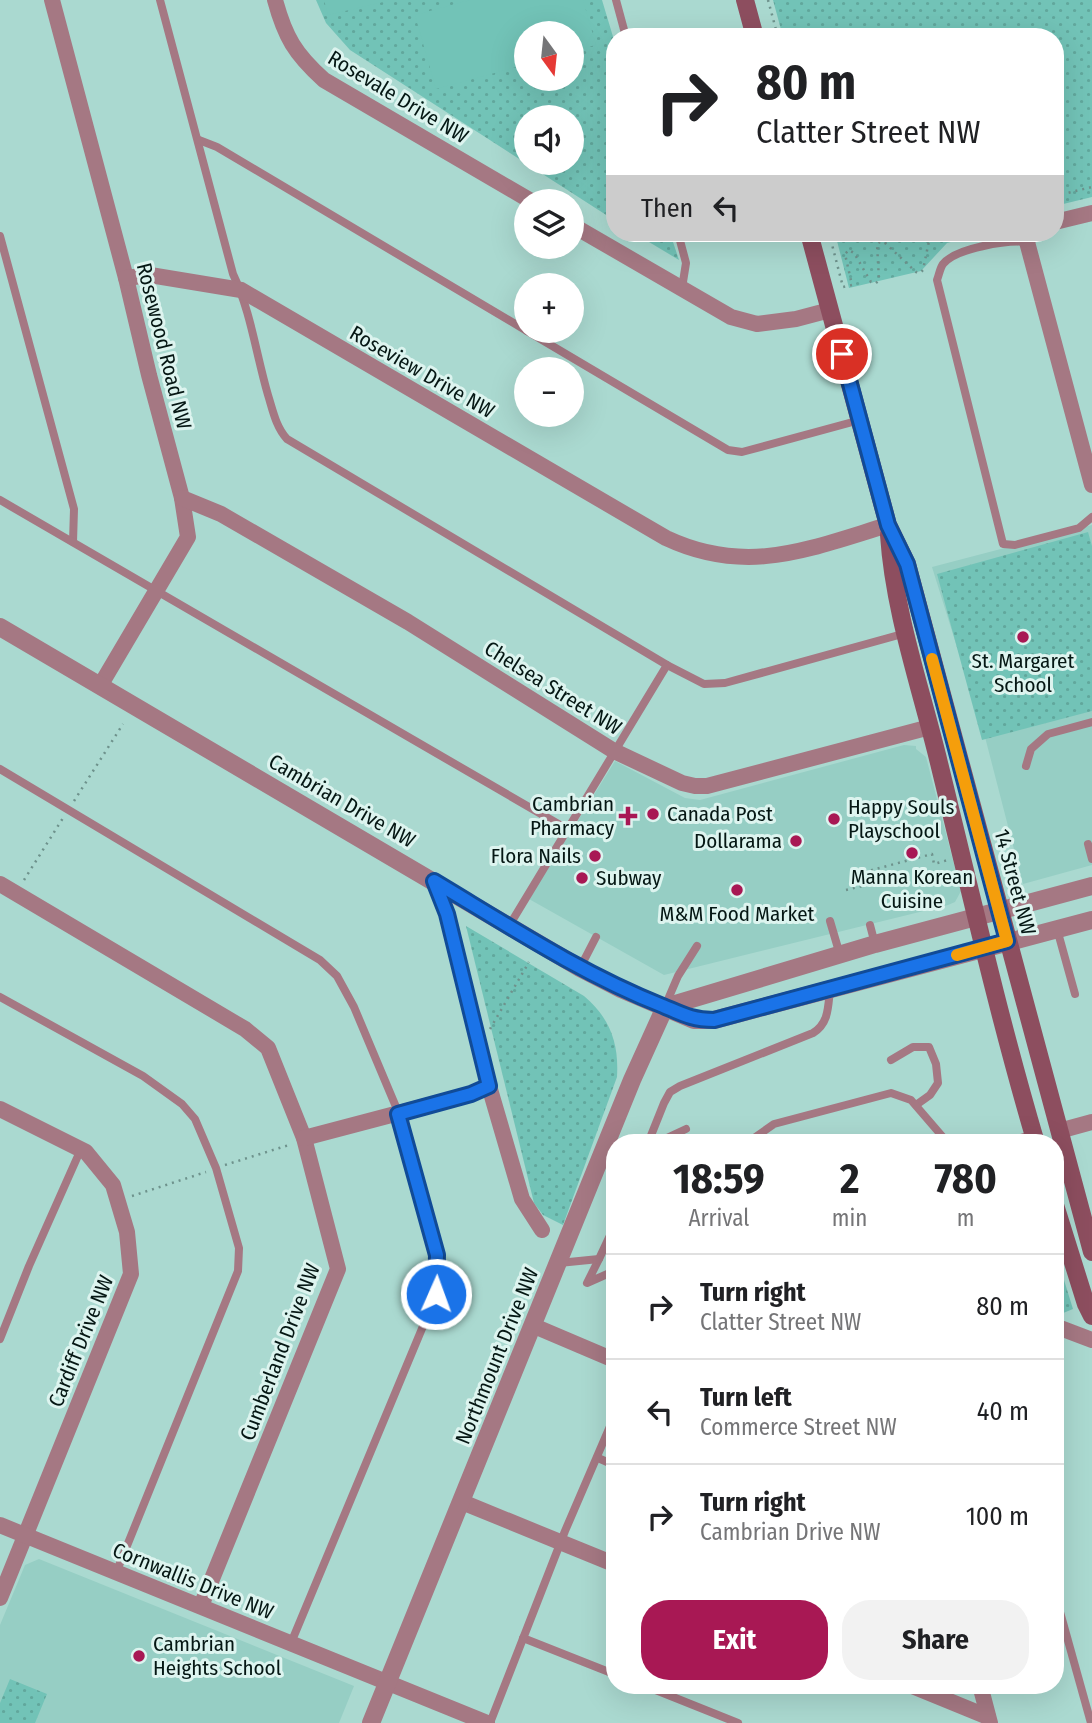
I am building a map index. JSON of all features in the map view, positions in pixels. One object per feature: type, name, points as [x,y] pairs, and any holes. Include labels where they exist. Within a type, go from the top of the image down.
[{"type":"main road","points":[[745,0],[753,28]]},
{"type":"main road","name":"14 Street NW","points":[[811,242],[888,525],[892,572],[930,727],[936,771],[959,866],[984,947],[1028,1134]]},
{"type":"main road","name":"14 Street NW","points":[[888,525],[907,564],[1060,1134]]},
{"type":"main road","name":"14 Street NW","points":[[1064,1149],[1092,1252]]},
{"type":"main road","points":[[1064,1234],[1092,1316]]},
{"type":"street","name":"Rosewood Road NW","points":[[52,0],[182,498],[188,537],[100,686]]},
{"type":"street","name":"Rosevale Drive NW","points":[[275,0],[283,29],[292,48],[324,80],[514,191]]},
{"type":"street","points":[[1064,220],[1092,213]]},
{"type":"street","points":[[584,232],[732,317],[757,324],[796,319],[830,310]]},
{"type":"street","points":[[1030,242],[1092,485]]},
{"type":"street","name":"Roseview Drive NW","points":[[126,278],[150,275],[241,290],[666,538],[691,550],[720,557],[765,558],[888,525]]},
{"type":"street","name":"Chelsea Street NW","points":[[182,498],[221,514],[408,622],[614,751],[682,783],[707,786],[930,727]]},
{"type":"street","name":"Cambrian Drive NW","points":[[0,627],[580,968],[665,1007]]},
{"type":"street","points":[[434,881],[447,914],[489,1086],[522,1199],[542,1230]]},
{"type":"street","name":"Cumberland Drive NW","points":[[0,884],[245,1029],[268,1048],[300,1140],[338,1269],[201,1606]]},
{"type":"street","points":[[665,1007],[875,944],[1092,886]]},
{"type":"street","points":[[665,1007],[694,1020],[714,1020],[1092,920]]},
{"type":"street","name":"Northmount Drive NW","points":[[610,1134],[665,1007]]},
{"type":"street","points":[[300,1140],[471,1094],[489,1086]]},
{"type":"street","name":"Cardiff Drive NW","points":[[0,1109],[82,1149],[113,1185],[127,1232],[131,1274],[0,1598]]},
{"type":"street","points":[[1059,1131],[1092,1122]]},
{"type":"street","name":"Northmount Drive NW","points":[[371,1723],[606,1145]]},
{"type":"street","points":[[534,1326],[606,1357]]},
{"type":"street","points":[[1064,1329],[1092,1340]]},
{"type":"street","points":[[462,1502],[606,1561]]},
{"type":"street","name":"Cornwallis Drive NW","points":[[0,1525],[488,1723]]},
{"type":"street","points":[[930,1694],[989,1720]]},
{"type":"street","points":[[982,1694],[989,1720]]},
{"type":"lane","points":[[160,0],[233,274],[241,290],[275,419],[280,432],[287,439],[667,665],[704,684],[725,683],[906,633]]},
{"type":"lane","points":[[616,0],[624,28]]},
{"type":"lane","points":[[199,140],[217,147],[514,323]]},
{"type":"lane","points":[[0,236],[74,509],[73,542]]},
{"type":"lane","points":[[680,242],[686,263],[682,290]]},
{"type":"lane","points":[[1004,242],[952,257],[942,266],[937,280],[1003,544],[1015,545],[1079,528],[1092,517]]},
{"type":"lane","points":[[547,343],[728,450],[742,452],[860,420]]},
{"type":"lane","points":[[0,500],[567,829]]},
{"type":"lane","points":[[509,926],[667,665]]},
{"type":"lane","points":[[1026,766],[1031,749],[1048,734],[1092,722]]},
{"type":"lane","points":[[0,769],[320,960],[337,976],[354,1007],[398,1114],[437,1255],[436,1294],[291,1643]]},
{"type":"lane","points":[[1088,845],[1092,859]]},
{"type":"lane","points":[[830,921],[840,955]]},
{"type":"lane","points":[[870,925],[875,944]]},
{"type":"lane","points":[[1057,929],[1075,994]]},
{"type":"lane","points":[[580,968],[596,937]]},
{"type":"lane","points":[[665,1007],[678,976],[697,946]]},
{"type":"lane","points":[[652,1134],[670,1092],[820,1028],[825,1021],[830,989]]},
{"type":"lane","points":[[0,997],[143,1076],[182,1104],[195,1119],[209,1149],[239,1248],[238,1270],[116,1573]]},
{"type":"lane","points":[[891,1059],[913,1047],[929,1047],[936,1064],[939,1083],[930,1095],[916,1105]]},
{"type":"lane","points":[[760,1134],[774,1124],[891,1093],[911,1100],[940,1134]]},
{"type":"lane","points":[[675,1134],[686,1129]]},
{"type":"lane","points":[[0,1339],[29,1266],[82,1149]]},
{"type":"lane","points":[[606,1244],[587,1283],[606,1275]]},
{"type":"lane","points":[[559,1263],[599,1259]]},
{"type":"lane","points":[[488,1723],[560,1542],[606,1438]]},
{"type":"lane","points":[[598,1458],[606,1462]]},
{"type":"lane","points":[[1064,1626],[1091,1723]]},
{"type":"lane","points":[[523,1637],[606,1671]]},
{"type":"lane","points":[[666,1694],[738,1723]]},
{"type":"path","points":[[768,0],[776,28]]},
{"type":"path","points":[[1064,194],[1092,187]]},
{"type":"path","points":[[831,242],[843,287],[852,285],[845,254],[849,250],[855,253],[871,282],[876,283],[879,280],[877,243],[880,242]]},
{"type":"path","points":[[884,242],[920,273],[929,242]]},
{"type":"path","points":[[75,801],[123,724]]},
{"type":"path","points":[[29,872],[63,820]]},
{"type":"path","points":[[846,890],[875,883],[872,870],[932,854],[934,864],[959,866]]},
{"type":"path","points":[[479,1047],[529,962]]},
{"type":"path","points":[[221,1166],[300,1140]]},
{"type":"path","points":[[137,1195],[209,1171]]},
{"type":"shaded area","points":[[316,0],[602,0],[610,28],[606,28],[606,215],[584,201],[584,189],[566,189],[544,175],[584,175],[584,105],[514,105],[514,156],[350,50],[326,23]]},
{"type":"shaded area","points":[[324,0],[382,0],[383,2],[328,15]]},
{"type":"shaded area","points":[[470,0],[583,0],[596,45],[584,48],[584,21],[514,21],[514,68],[436,89],[415,15]]},
{"type":"shaded area","points":[[773,0],[1092,0],[1092,197],[1064,204],[1064,28],[781,28]]},
{"type":"shaded area","points":[[649,242],[673,242],[679,260]]},
{"type":"shaded area","points":[[837,242],[951,242],[921,271],[849,288]]},
{"type":"shaded area","name":"St. Margaret School","points":[[1092,525],[1092,865],[1023,884],[985,737],[932,567]]},
{"type":"shaded area","name":"St. Margaret School","points":[[1088,532],[1092,546],[1092,711],[982,740],[937,574]]},
{"type":"shaded area","points":[[904,745],[916,746],[926,757],[961,891],[955,902],[948,905],[664,975],[529,899],[615,761],[685,798],[700,800]]},
{"type":"shaded area","points":[[466,926],[584,996],[600,1013],[611,1032],[616,1053],[617,1077],[563,1225],[543,1215],[534,1203]]},
{"type":"shaded area","points":[[1064,1280],[1073,1309],[1064,1313]]},
{"type":"shaded area","name":"Cambrian Heights School","points":[[39,1559],[354,1686],[339,1723],[0,1723],[0,1625],[25,1565]]},
{"type":"shaded area","points":[[10,1679],[47,1694],[35,1723],[0,1723],[0,1703]]},
{"type":"slow traffic","points":[[932,659],[1007,941],[957,955]]},
{"type":"place","name":"St. Margaret School","points":[[1023,637]]},
{"type":"place","name":"Canada Post","points":[[653,814]]},
{"type":"place","name":"Cambrian Pharmacy","points":[[628,816]]},
{"type":"place","name":"Happy Souls Playschool","points":[[834,819]]},
{"type":"place","name":"Dollarama","points":[[796,841]]},
{"type":"place","name":"Manna Korean Cuisine","points":[[912,853]]},
{"type":"place","name":"Flora Nails","points":[[595,856]]},
{"type":"place","name":"Subway","points":[[582,878]]},
{"type":"place","name":"M&M Food Market","points":[[737,890]]},
{"type":"place","name":"Cambrian Heights School","points":[[139,1656]]},
{"type":"route","points":[[436,1294],[437,1255],[398,1114],[471,1094],[489,1086],[447,914],[434,881],[580,968],[694,1020],[714,1020],[1007,941],[907,564],[888,525],[842,354]]}]
